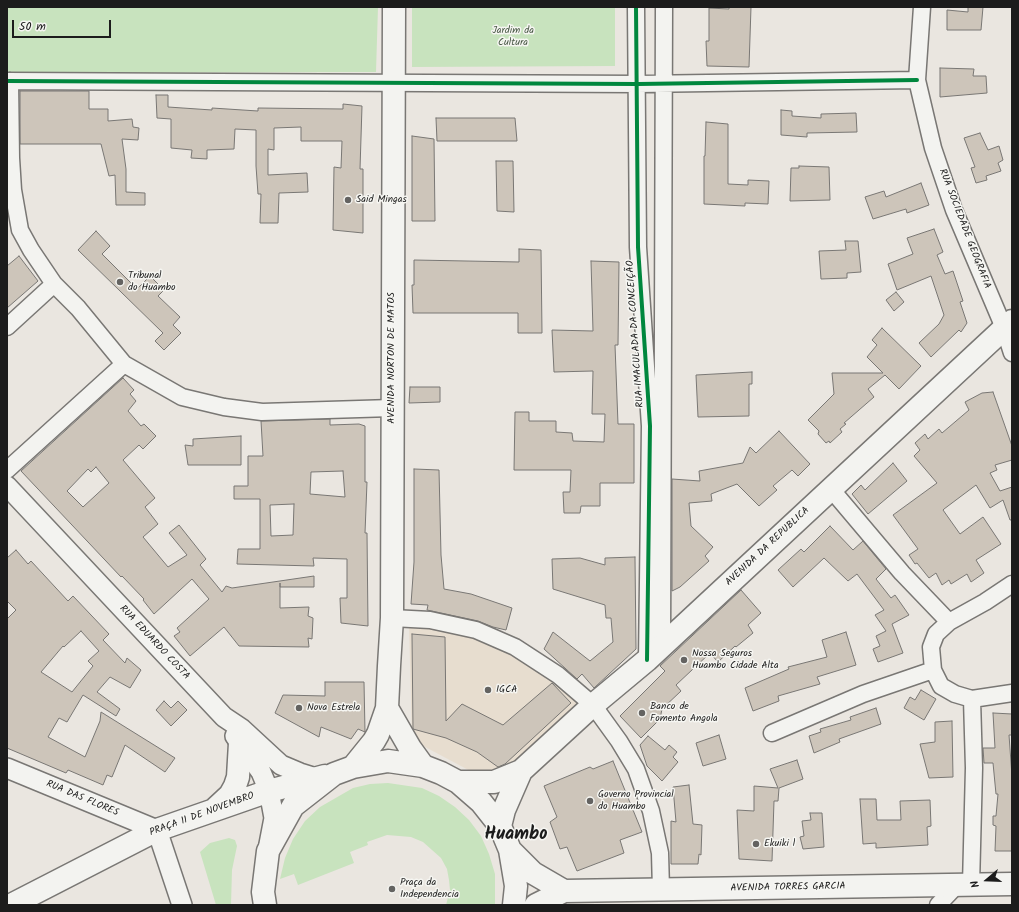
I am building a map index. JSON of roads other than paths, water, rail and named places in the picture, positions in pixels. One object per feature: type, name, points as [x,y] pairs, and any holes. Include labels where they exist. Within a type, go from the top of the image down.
[{"type":"main road","name":"AVENIDA NORTON DE MATOS","points":[[387,708],[392,618],[394,7]]},
{"type":"main road","name":"AVENIDA DA REPUBLICA","points":[[521,771],[654,652],[1008,324]]},
{"type":"main road","points":[[387,708],[410,748],[423,766]]},
{"type":"main road","points":[[335,773],[374,741],[387,708]]},
{"type":"main road","points":[[216,809],[230,795],[235,786],[238,777],[240,743]]},
{"type":"main road","name":"PRAÇA 11 DE NOVEMBRO","points":[[11,905],[157,830],[269,791],[335,773],[388,761],[423,766],[441,773],[458,782],[482,802],[500,826],[510,850],[516,886],[514,905]]},
{"type":"main road","points":[[458,782],[494,782],[521,771]]},
{"type":"main road","points":[[500,826],[504,810],[521,771]]},
{"type":"main road","name":"PRAÇA 11 DE NOVEMBRO","points":[[265,905],[263,892],[268,851],[293,806],[335,773]]},
{"type":"main road","points":[[510,850],[533,873],[564,891]]},
{"type":"main road","name":"AVENIDA TORRES GARCIA","points":[[564,891],[964,886],[1012,884]]},
{"type":"main road","points":[[536,905],[564,891]]},
{"type":"street","name":"RUA IMACULADA DA CONCEIÇÃO","points":[[636,7],[638,84],[638,247],[650,426],[654,652]]},
{"type":"street","points":[[654,652],[665,84],[664,7]]},
{"type":"street","name":"RUA SOCIEDADE GEOGRAFIA","points":[[922,7],[917,80],[933,148],[954,210],[1008,324],[1012,353]]},
{"type":"street","points":[[392,408],[262,412],[224,407],[182,398],[124,364],[78,308],[54,284],[31,250],[20,230],[13,190],[8,81],[665,84],[917,80]]},
{"type":"street","points":[[638,247],[662,246]]},
{"type":"street","points":[[7,327],[54,284]]},
{"type":"street","points":[[7,470],[124,364]]},
{"type":"street","name":"RUA EDUARDO COSTA","points":[[7,486],[224,717],[242,729],[281,765],[300,773],[335,773]]},
{"type":"street","points":[[831,489],[902,573],[949,622]]},
{"type":"street","points":[[1012,584],[985,602],[949,622],[936,634],[931,647],[933,670],[941,686],[955,694],[972,699],[1012,693]]},
{"type":"street","points":[[392,618],[430,620],[476,630],[515,647],[558,675],[593,705],[619,740],[636,769],[651,811],[660,853],[661,890]]},
{"type":"street","points":[[772,733],[863,694],[933,670]]},
{"type":"street","points":[[938,905],[964,886],[974,768],[972,699]]},
{"type":"street","points":[[224,717],[240,743],[261,772],[269,791],[274,818],[268,851]]},
{"type":"street","name":"RUA DAS FLORES","points":[[7,768],[157,830]]},
{"type":"street","points":[[157,830],[182,905]]},
{"type":"place","name":"Said Mingas","points":[[348,200]]},
{"type":"place","name":"Tribunal do Huambo","points":[[120,282]]},
{"type":"place","name":"Nossa Seguros Huambo Cidade Alta","points":[[684,660]]},
{"type":"place","name":"IGCA","points":[[488,690]]},
{"type":"place","name":"Nova Estrela","points":[[299,708]]},
{"type":"place","name":"Banco de Fomento Angola","points":[[642,713]]},
{"type":"place","name":"Governo Provincial do Huambo","points":[[590,801]]},
{"type":"place","name":"Ekuiki l","points":[[756,844]]},
{"type":"place","name":"Praça da Independencia","points":[[392,889]]},
{"type":"district","name":"Huambo","points":[[516,836]]},
{"type":"park label","name":"Jardim da Cultura","points":[[513,36]]}]
